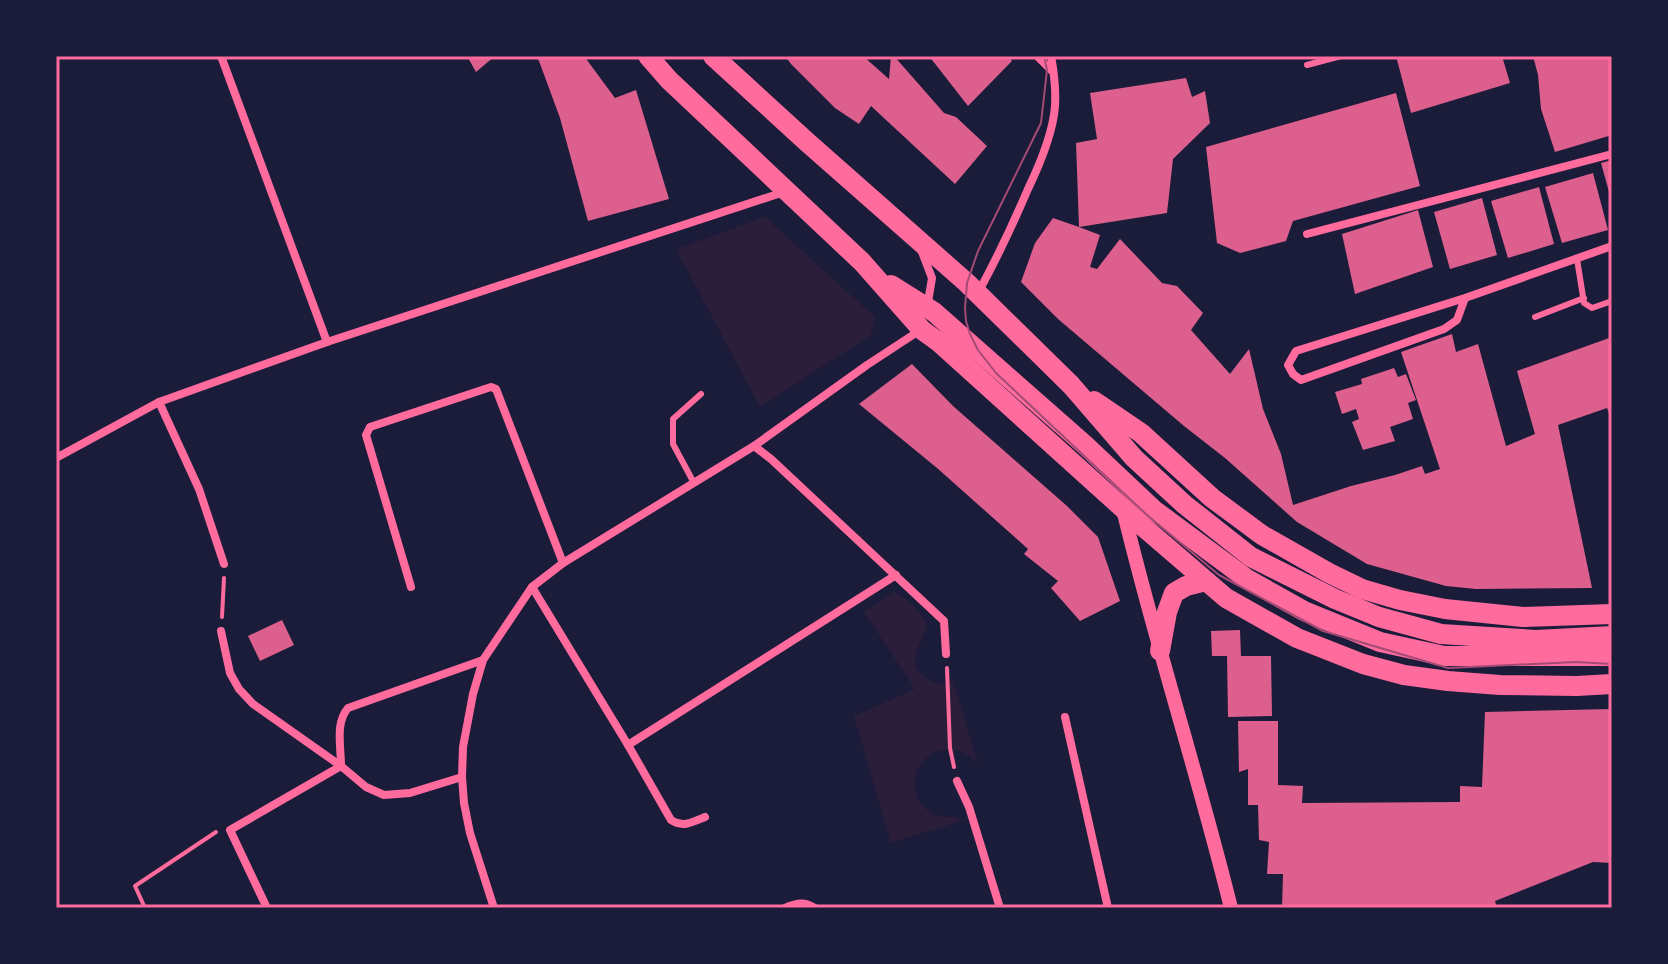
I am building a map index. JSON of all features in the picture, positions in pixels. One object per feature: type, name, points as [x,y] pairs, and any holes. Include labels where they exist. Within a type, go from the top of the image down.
[{"type":"main road","points":[[648,56],[669,80],[874,275],[922,330],[1226,598],[1297,638],[1393,672],[1488,685],[1612,684]]},
{"type":"main road","points":[[713,56],[977,294],[1071,385],[1134,458],[1185,505],[1251,557],[1379,617],[1441,634],[1536,640],[1612,636]]},
{"type":"main road","points":[[874,275],[927,307],[1085,445],[1154,510],[1247,579],[1304,611],[1380,642],[1444,656],[1612,656]]},
{"type":"main road","points":[[922,330],[930,328],[950,334],[978,350]]},
{"type":"main road","points":[[1071,385],[1141,433],[1212,498],[1262,535],[1362,589],[1400,600],[1461,611],[1523,617],[1612,614]]},
{"type":"main road","points":[[1160,651],[1174,593],[1206,581]]},
{"type":"street","points":[[221,56],[327,342]]},
{"type":"street","points":[[1037,56],[1054,73]]},
{"type":"street","points":[[977,294],[1003,246],[1049,135],[1055,108],[1051,56]]},
{"type":"street","points":[[1307,234],[1612,154]]},
{"type":"street","points":[[56,458],[159,402],[327,342],[785,192]]},
{"type":"street","points":[[494,908],[470,833],[462,777],[466,728],[483,660],[532,587],[563,563],[754,446],[867,365],[922,330],[932,278],[916,239]]},
{"type":"street","points":[[1465,298],[1457,320],[1444,329],[1301,380],[1288,365],[1296,351],[1465,298],[1612,246]]},
{"type":"street","points":[[411,587],[367,430],[491,387],[496,389],[563,563]]},
{"type":"street","points":[[159,402],[199,489],[224,564]]},
{"type":"street","points":[[754,446],[944,621],[946,654]]},
{"type":"street","points":[[1123,508],[1231,908]]},
{"type":"street","points":[[628,745],[896,575]]},
{"type":"street","points":[[532,587],[671,820],[683,825],[705,817]]},
{"type":"street","points":[[221,631],[230,673],[246,697],[366,787],[384,795],[410,793],[462,777]]},
{"type":"street","points":[[341,766],[340,726],[348,708],[483,660]]},
{"type":"street","points":[[1065,717],[1108,908]]},
{"type":"street","points":[[267,908],[230,830],[341,766]]},
{"type":"street","points":[[957,781],[969,807],[1000,908]]},
{"type":"street","points":[[785,908],[795,903],[806,903],[815,908]]},
{"type":"lane","points":[[1307,65],[1341,56]]},
{"type":"lane","points":[[1577,259],[1584,303],[1592,308],[1612,301]]},
{"type":"lane","points":[[1535,317],[1584,298]]},
{"type":"lane","points":[[694,483],[673,444],[673,419],[701,394]]},
{"type":"path","points":[[221,631],[224,564]]},
{"type":"path","points":[[946,654],[950,748],[957,781]]},
{"type":"path","points":[[145,908],[135,886],[213,832],[230,830]]},
{"type":"shaded area","points":[[765,217],[875,317],[871,335],[760,407],[676,249]]},
{"type":"shaded area","points":[[894,592],[913,605],[927,624],[916,653],[916,667],[933,682],[953,680],[978,764],[959,750],[944,750],[929,756],[920,765],[915,777],[915,790],[920,801],[928,811],[940,816],[955,816],[961,821],[891,843],[854,716],[915,689],[864,612]]},
{"type":"building","points":[[467,56],[495,56],[476,72]]},
{"type":"building","points":[[535,56],[584,56],[615,98],[636,90],[669,199],[588,221],[560,118]]},
{"type":"building","points":[[785,56],[863,56],[889,79],[891,56],[894,56],[944,113],[956,117],[987,146],[955,184],[871,106],[859,124],[835,108]]},
{"type":"building","points":[[929,56],[1008,56],[1012,61],[968,106]]},
{"type":"building","points":[[1396,56],[1502,56],[1510,83],[1411,113]]},
{"type":"building","points":[[1533,56],[1612,56],[1612,135],[1555,152],[1541,109]]},
{"type":"building","points":[[1186,78],[1192,97],[1205,91],[1210,123],[1173,159],[1167,213],[1079,227],[1076,143],[1097,139],[1090,93]]},
{"type":"building","points":[[1396,93],[1420,186],[1293,221],[1286,241],[1240,253],[1217,243],[1206,147]]},
{"type":"building","points":[[1612,160],[1612,199],[1611,199],[1601,163]]},
{"type":"building","points":[[1593,173],[1608,230],[1562,243],[1545,187]]},
{"type":"building","points":[[1539,187],[1554,244],[1508,258],[1491,201]]},
{"type":"building","points":[[1482,198],[1497,255],[1450,269],[1434,212]]},
{"type":"building","points":[[1418,210],[1433,267],[1355,294],[1342,234]]},
{"type":"building","points":[[1053,218],[1100,235],[1090,267],[1097,269],[1120,239],[1162,283],[1177,286],[1203,313],[1191,330],[1230,374],[1249,349],[1263,409],[1281,454],[1293,505],[1422,466],[1425,474],[1440,469],[1401,352],[1452,334],[1456,352],[1478,344],[1506,446],[1535,434],[1517,371],[1612,337],[1612,421],[1607,408],[1558,425],[1592,588],[1476,589],[1446,586],[1367,564],[1297,522],[1058,319],[1021,282],[1035,243]]},
{"type":"building","points":[[912,364],[953,406],[1098,537],[1120,601],[1080,621],[1051,588],[1058,581],[1024,554],[1028,549],[859,404]]},
{"type":"building","points":[[1394,368],[1398,377],[1406,374],[1416,400],[1408,403],[1413,419],[1390,427],[1395,441],[1363,450],[1352,422],[1359,419],[1356,409],[1342,414],[1335,392],[1362,384],[1361,379]]},
{"type":"building","points":[[282,620],[294,645],[260,661],[248,636]]},
{"type":"building","points":[[1240,630],[1241,656],[1271,656],[1272,716],[1228,717],[1227,656],[1212,656],[1211,631]]},
{"type":"building","points":[[1612,709],[1612,863],[1593,862],[1495,901],[1497,908],[1282,908],[1283,874],[1267,874],[1269,842],[1259,840],[1258,805],[1248,805],[1248,769],[1239,772],[1238,721],[1278,721],[1278,785],[1303,786],[1302,803],[1460,802],[1460,786],[1482,787],[1485,712]]},
{"type":"tram line","points":[[1044,56],[1047,70],[1041,123],[978,251],[967,283],[965,308],[970,334],[996,373],[1147,515],[1219,575],[1323,631],[1448,668],[1576,662],[1612,664]]}]
